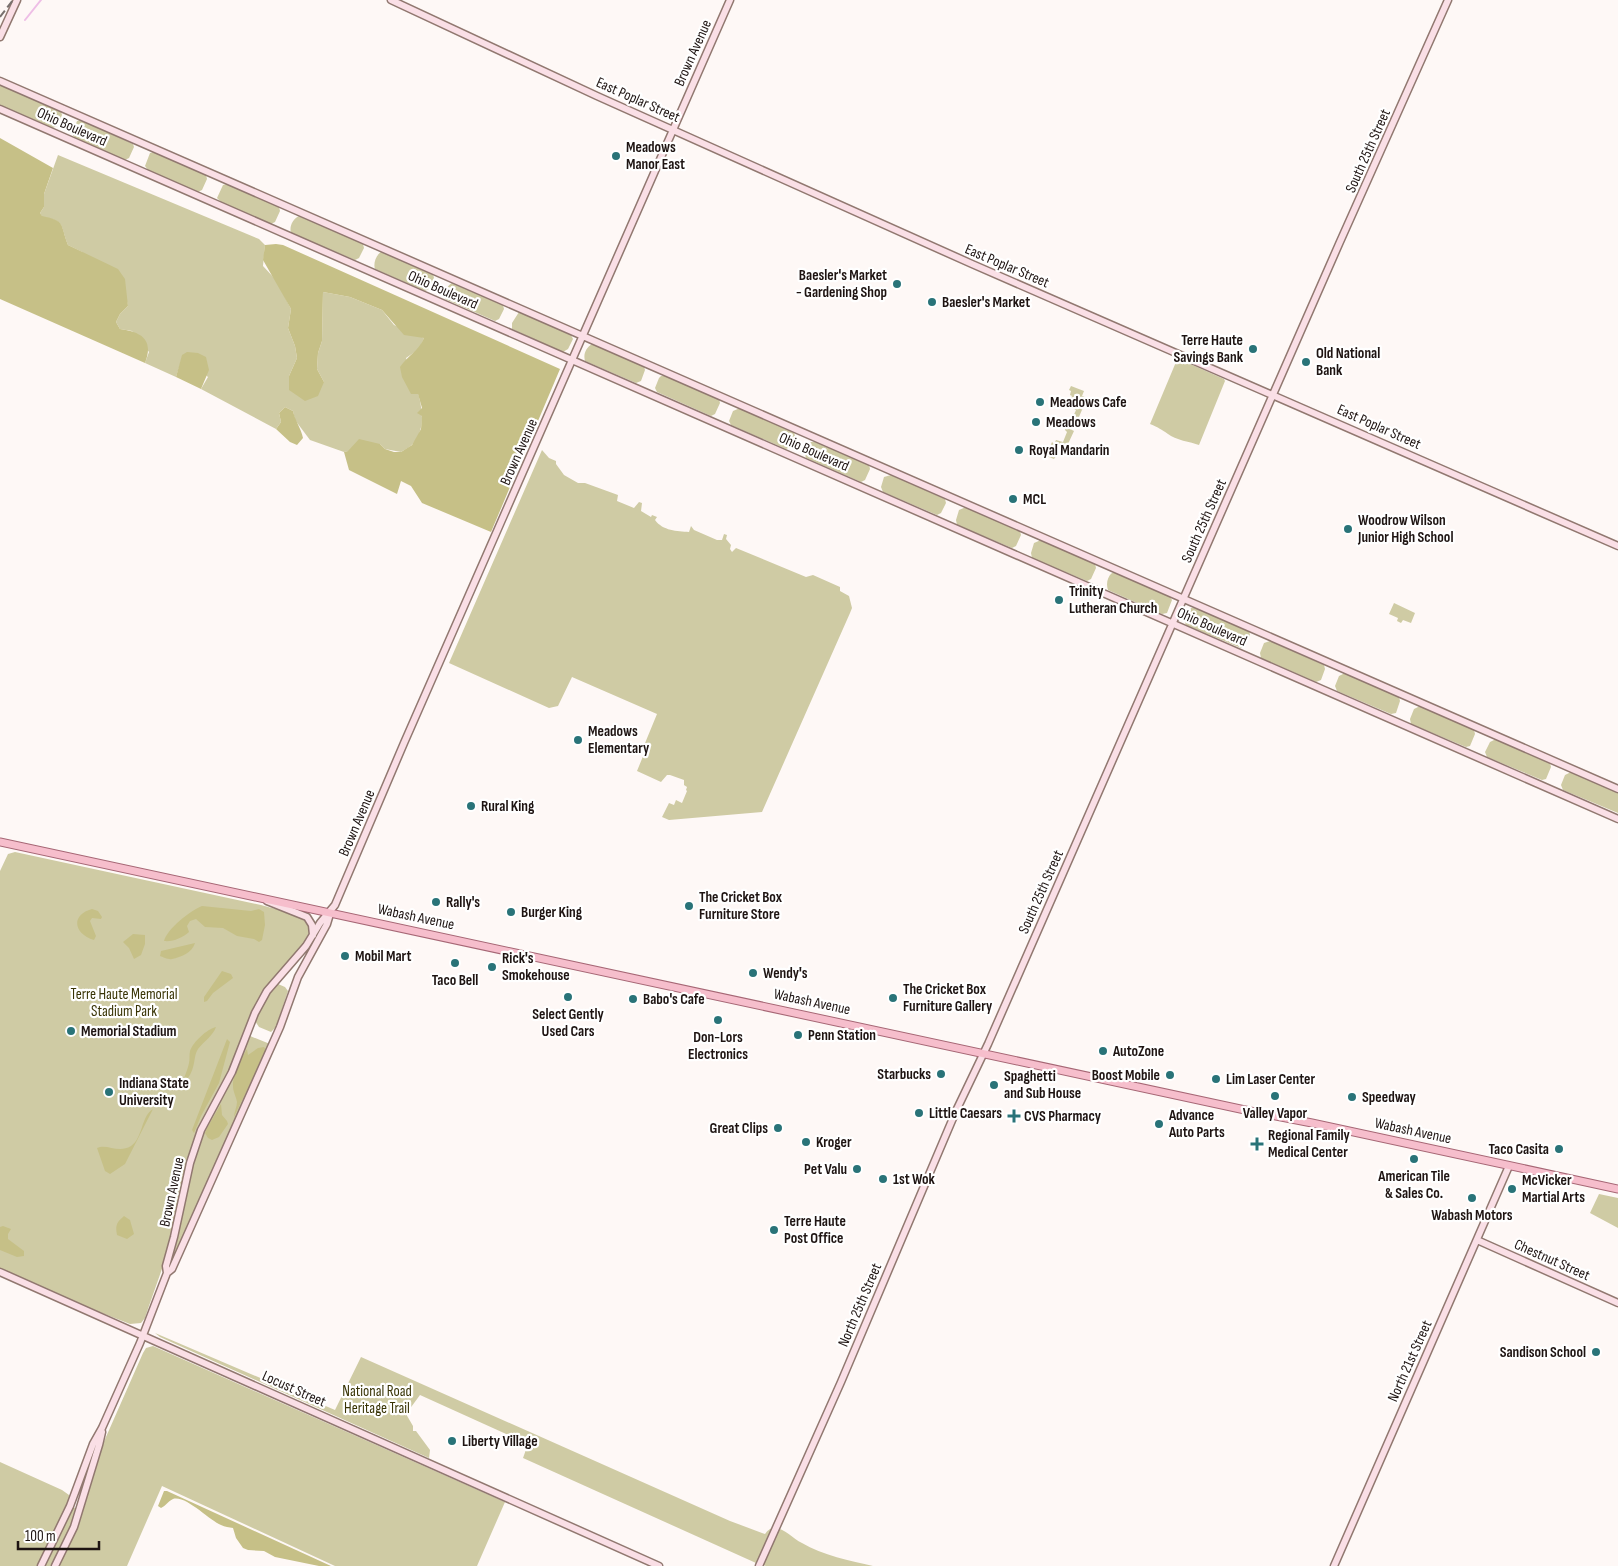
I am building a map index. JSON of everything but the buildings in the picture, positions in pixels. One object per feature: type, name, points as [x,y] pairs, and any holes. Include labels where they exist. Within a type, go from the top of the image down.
[{"type":"main road","name":"Wabash Avenue","points":[[0,842],[1618,1189]]},
{"type":"street","points":[[0,37],[17,0]]},
{"type":"street","name":"East Poplar Street","points":[[391,0],[597,96],[972,264],[1618,546]]},
{"type":"street","name":"Brown Avenue","points":[[167,1273],[166,1266],[190,1163],[201,1130],[232,1072],[255,1014],[267,991],[313,936],[320,923],[335,905],[730,0]]},
{"type":"street","name":"South 25th Street","points":[[983,1053],[1448,0]]},
{"type":"street","name":"Ohio Boulevard","points":[[0,81],[1618,789]]},
{"type":"street","name":"Ohio Boulevard","points":[[0,109],[1618,819]]},
{"type":"street","points":[[260,898],[307,917],[312,925],[313,936]]},
{"type":"street","name":"Brown Avenue","points":[[102,1428],[143,1335],[167,1273],[172,1268],[280,1027],[298,977],[327,924],[330,913]]},
{"type":"street","name":"North 25th Street","points":[[759,1566],[841,1382],[952,1120],[983,1053]]},
{"type":"street","name":"North 21st Street","points":[[1334,1566],[1509,1166]]},
{"type":"street","name":"Chestnut Street","points":[[1477,1240],[1618,1303]]},
{"type":"street","name":"Locust Street","points":[[0,1272],[659,1566]]},
{"type":"street","points":[[41,1566],[76,1491],[93,1444],[102,1428]]},
{"type":"street","points":[[55,1566],[74,1527],[99,1445],[102,1428]]},
{"type":"street","points":[[76,1491],[84,1493]]},
{"type":"green space","points":[[0,85],[61,111],[62,115],[57,126],[53,128],[0,105]]},
{"type":"green space","points":[[81,120],[133,144],[134,147],[129,158],[125,160],[75,138],[72,134],[77,121]]},
{"type":"green space","points":[[154,152],[206,175],[207,179],[202,190],[198,192],[148,170],[145,166],[150,153]]},
{"type":"green space","points":[[58,155],[259,239],[265,245],[263,266],[276,280],[291,309],[288,328],[295,346],[297,358],[289,376],[324,382],[317,369],[318,353],[322,341],[323,292],[350,297],[382,310],[394,325],[424,338],[419,349],[406,358],[417,388],[422,410],[420,431],[416,440],[401,452],[385,449],[380,444],[344,452],[310,440],[295,420],[293,411],[285,407],[279,413],[281,422],[276,429],[201,389],[208,377],[183,355],[176,377],[145,363],[149,352],[132,331],[120,329],[116,322],[120,314],[128,306],[126,297],[82,252],[68,245],[63,228],[59,222],[42,217],[40,213],[44,207],[44,194]]},
{"type":"green space","points":[[227,184],[279,207],[280,211],[275,222],[271,224],[221,202],[217,198],[223,185]]},
{"type":"green space","points":[[299,216],[363,244],[364,248],[359,258],[355,260],[291,233],[292,223]]},
{"type":"green space","points":[[381,252],[433,274],[434,278],[429,289],[425,291],[375,269],[375,260]]},
{"type":"green space","points":[[452,283],[503,305],[504,309],[499,319],[495,321],[445,299],[446,290]]},
{"type":"green space","points":[[519,312],[571,335],[573,339],[568,349],[563,352],[512,329],[512,323]]},
{"type":"green space","points":[[592,344],[644,366],[645,370],[641,381],[636,383],[585,361],[586,351]]},
{"type":"green space","points":[[1181,360],[1225,381],[1199,445],[1175,438],[1150,424],[1176,362]]},
{"type":"green space","points":[[661,376],[719,399],[720,403],[715,414],[711,416],[657,392],[655,388]]},
{"type":"green space","points":[[1071,386],[1084,391],[1082,396],[1087,398],[1076,424],[1069,421],[1076,410],[1069,406],[1072,401],[1070,400],[1072,396],[1070,395],[1071,391],[1069,390]]},
{"type":"green space","points":[[740,408],[794,432],[795,436],[790,447],[786,449],[731,425],[729,421],[733,411]]},
{"type":"green space","points":[[1066,427],[1074,431],[1062,457],[1057,455],[1054,459],[1041,454],[1047,446],[1050,447],[1052,442],[1054,444],[1056,440],[1063,442],[1067,432],[1065,430]]},
{"type":"green space","points":[[811,442],[869,465],[870,469],[865,480],[861,482],[806,458],[805,454],[808,444]]},
{"type":"green space","points":[[542,450],[549,458],[556,461],[564,475],[578,483],[585,483],[618,495],[617,501],[634,508],[639,502],[642,503],[641,511],[651,517],[652,515],[657,517],[655,520],[658,524],[666,528],[689,532],[691,526],[694,530],[717,540],[722,540],[724,534],[727,535],[726,539],[731,545],[730,549],[732,552],[736,548],[806,577],[813,575],[840,587],[840,591],[849,596],[852,608],[850,613],[762,812],[669,820],[662,817],[669,803],[674,805],[676,800],[682,803],[687,787],[684,785],[684,780],[670,775],[667,775],[661,782],[637,771],[646,749],[643,748],[657,714],[572,677],[558,706],[549,708],[449,663]]},
{"type":"green space","points":[[891,475],[945,499],[946,503],[941,513],[937,515],[883,492],[881,487],[884,477]]},
{"type":"green space","points":[[966,507],[1020,531],[1021,535],[1016,546],[1012,548],[957,525],[956,520],[959,510]]},
{"type":"green space","points":[[1041,540],[1095,564],[1096,568],[1091,579],[1087,581],[1032,558],[1031,553],[1034,543]]},
{"type":"green space","points":[[1112,573],[1116,573],[1170,597],[1172,600],[1167,613],[1162,614],[1108,590],[1107,581]]},
{"type":"green space","points":[[1394,603],[1415,613],[1411,623],[1403,620],[1401,623],[1397,621],[1398,618],[1389,614]]},
{"type":"green space","points":[[1191,608],[1249,631],[1250,635],[1245,647],[1241,648],[1186,625],[1184,620]]},
{"type":"green space","points":[[1270,641],[1324,665],[1325,669],[1321,680],[1316,682],[1261,658],[1260,653],[1264,643]]},
{"type":"green space","points":[[1345,673],[1399,697],[1400,701],[1396,713],[1391,714],[1337,691],[1335,686],[1339,676]]},
{"type":"green space","points":[[1420,706],[1474,730],[1475,734],[1470,746],[1466,747],[1411,724],[1410,719],[1414,709]]},
{"type":"green space","points":[[1496,739],[1550,763],[1551,767],[1546,779],[1542,780],[1487,757],[1485,752],[1490,742]]},
{"type":"green space","points":[[1571,772],[1618,793],[1618,813],[1563,790],[1561,785],[1565,775]]},
{"type":"green space","name":"Terre Haute Memorial Stadium Park","points":[[15,852],[281,910],[303,919],[310,928],[306,941],[268,989],[232,1068],[198,1132],[188,1162],[169,1248],[145,1318],[141,1323],[130,1324],[69,1300],[0,1269],[0,871],[8,854]]},
{"type":"green space","points":[[278,984],[285,987],[288,991],[276,1027],[271,1032],[259,1027],[255,1021],[264,1001]]},
{"type":"green space","points":[[250,1036],[270,1044],[168,1269],[178,1234],[190,1170],[205,1127],[237,1068]]},
{"type":"green space","points":[[1599,1194],[1618,1198],[1618,1228],[1590,1213]]},
{"type":"green space","name":"National Road Heritage Trail","points":[[155,1333],[335,1410],[361,1357],[730,1521],[765,1534],[771,1529],[778,1528],[818,1551],[873,1566],[766,1566],[756,1563],[523,1458],[528,1444],[420,1395],[406,1414],[413,1426],[413,1431],[416,1431],[430,1450],[429,1458],[160,1337]]},
{"type":"green space","points":[[153,1346],[505,1502],[477,1566],[335,1566],[162,1486],[127,1566],[58,1566],[102,1446],[143,1353],[146,1348]]},
{"type":"green space","points":[[0,1462],[69,1495],[69,1502],[39,1566],[0,1566]]},
{"type":"green space","points":[[73,1507],[77,1509],[73,1524],[52,1566],[44,1566]]},
{"type":"shaded area","points":[[0,138],[53,168],[44,194],[44,207],[40,213],[42,216],[61,224],[68,245],[118,269],[125,279],[128,306],[120,314],[116,322],[120,329],[134,332],[144,338],[148,348],[145,363],[0,299]]},
{"type":"shaded area","points":[[265,245],[283,245],[560,369],[491,532],[422,503],[411,486],[401,481],[397,494],[349,470],[344,452],[348,451],[359,439],[380,444],[385,449],[394,452],[401,452],[412,445],[421,429],[422,416],[417,413],[422,408],[418,394],[411,394],[402,377],[400,367],[419,347],[424,338],[404,335],[382,310],[350,297],[323,292],[322,341],[318,353],[317,369],[324,382],[318,396],[305,401],[289,390],[289,376],[297,358],[295,346],[288,328],[291,309],[263,260]]},
{"type":"shaded area","points":[[187,352],[198,353],[206,357],[209,370],[201,389],[176,377],[182,355]]},
{"type":"shaded area","points":[[285,407],[293,411],[302,434],[303,438],[297,445],[290,442],[276,429],[281,422],[279,413]]},
{"type":"shaded area","points":[[202,906],[251,911],[259,909],[264,912],[265,925],[262,940],[259,942],[254,939],[237,936],[223,928],[205,927],[196,919],[190,921],[187,926],[189,932],[180,938],[164,941],[170,931],[180,921],[192,911]]},
{"type":"shaded area","points":[[92,909],[98,911],[102,917],[101,919],[92,918],[90,921],[96,936],[94,940],[82,933],[77,924],[80,916]]},
{"type":"shaded area","points":[[133,934],[145,935],[145,944],[141,955],[134,959],[129,948],[123,942]]},
{"type":"shaded area","points":[[195,943],[189,952],[179,957],[168,959],[160,956],[161,951]]},
{"type":"shaded area","points":[[222,971],[231,974],[233,978],[204,1002],[204,997]]},
{"type":"shaded area","points":[[216,1027],[211,1036],[198,1049],[191,1074],[188,1078],[184,1078],[189,1065],[192,1047],[205,1033]]},
{"type":"shaded area","points":[[227,1039],[230,1042],[219,1083],[194,1133],[192,1130]]},
{"type":"shaded area","points":[[264,1047],[266,1050],[264,1055],[234,1117],[237,1102],[233,1090],[233,1082],[238,1067],[247,1049],[248,1055],[258,1048]]},
{"type":"shaded area","points":[[221,1104],[222,1115],[228,1124],[219,1137],[212,1140],[205,1133]]},
{"type":"shaded area","points":[[153,1109],[125,1164],[110,1174],[105,1171],[97,1148],[122,1149],[131,1146],[138,1138],[146,1117]]},
{"type":"shaded area","points":[[124,1216],[130,1220],[134,1234],[127,1239],[117,1235],[116,1232],[117,1224]]},
{"type":"shaded area","points":[[3,1226],[11,1229],[8,1239],[24,1251],[24,1256],[17,1257],[0,1250],[0,1227]]},
{"type":"shaded area","points":[[164,1491],[331,1566],[319,1566],[275,1557],[264,1551],[243,1548],[236,1538],[233,1528],[216,1523],[184,1501],[173,1499],[161,1508],[158,1506]]},
{"type":"waterway","points":[[25,20],[41,0]]},
{"type":"railway","points":[[0,17],[13,0]]},
{"type":"place","name":"Meadows Manor East","points":[[616,156]]},
{"type":"place","name":"Baesler's Market - Gardening Shop","points":[[897,284]]},
{"type":"place","name":"Baesler's Market","points":[[932,302]]},
{"type":"place","name":"Terre Haute Savings Bank","points":[[1253,349]]},
{"type":"place","name":"Old National Bank","points":[[1306,362]]},
{"type":"place","name":"Meadows Cafe","points":[[1040,402]]},
{"type":"place","name":"Meadows","points":[[1036,422]]},
{"type":"place","name":"Royal Mandarin","points":[[1019,450]]},
{"type":"place","name":"MCL","points":[[1013,499]]},
{"type":"place","name":"Woodrow Wilson Junior High School","points":[[1348,529]]},
{"type":"place","name":"Trinity Lutheran Church","points":[[1059,600]]},
{"type":"place","name":"Meadows Elementary","points":[[578,740]]},
{"type":"place","name":"Rural King","points":[[471,806]]},
{"type":"place","name":"Rally's","points":[[436,902]]},
{"type":"place","name":"The Cricket Box Furniture Store","points":[[689,906]]},
{"type":"place","name":"Burger King","points":[[511,912]]},
{"type":"place","name":"Mobil Mart","points":[[345,956]]},
{"type":"place","name":"Taco Bell","points":[[455,963]]},
{"type":"place","name":"Rick's Smokehouse","points":[[492,967]]},
{"type":"place","name":"Wendy's","points":[[753,973]]},
{"type":"place","name":"Select Gently Used Cars","points":[[568,997]]},
{"type":"place","name":"The Cricket Box Furniture Gallery","points":[[893,998]]},
{"type":"place","name":"Babo's Cafe","points":[[633,999]]},
{"type":"place","name":"Don-Lors Electronics","points":[[718,1020]]},
{"type":"place","name":"Memorial Stadium","points":[[71,1031]]},
{"type":"place","name":"Penn Station","points":[[798,1035]]},
{"type":"place","name":"AutoZone","points":[[1103,1051]]},
{"type":"place","name":"Starbucks","points":[[941,1074]]},
{"type":"place","name":"Boost Mobile","points":[[1170,1075]]},
{"type":"place","name":"Lim Laser Center","points":[[1216,1079]]},
{"type":"place","name":"Spaghetti and Sub House","points":[[994,1085]]},
{"type":"place","name":"Indiana State University","points":[[109,1092]]},
{"type":"place","name":"Valley Vapor","points":[[1275,1096]]},
{"type":"place","name":"Speedway","points":[[1352,1097]]},
{"type":"place","name":"Little Caesars","points":[[919,1113]]},
{"type":"place","name":"CVS Pharmacy","points":[[1014,1116]]},
{"type":"place","name":"Advance Auto Parts","points":[[1159,1124]]},
{"type":"place","name":"Great Clips","points":[[778,1128]]},
{"type":"place","name":"Kroger","points":[[806,1142]]},
{"type":"place","name":"Regional Family Medical Center","points":[[1257,1144]]},
{"type":"place","name":"Taco Casita","points":[[1559,1149]]},
{"type":"place","name":"American Tile & Sales Co.","points":[[1414,1159]]},
{"type":"place","name":"Pet Valu","points":[[857,1169]]},
{"type":"place","name":"1st Wok","points":[[883,1179]]},
{"type":"place","name":"McVicker Martial Arts","points":[[1512,1189]]},
{"type":"place","name":"Wabash Motors","points":[[1472,1198]]},
{"type":"place","name":"Terre Haute Post Office","points":[[774,1230]]},
{"type":"place","name":"Sandison School","points":[[1596,1352]]},
{"type":"place","name":"Liberty Village","points":[[452,1441]]}]
